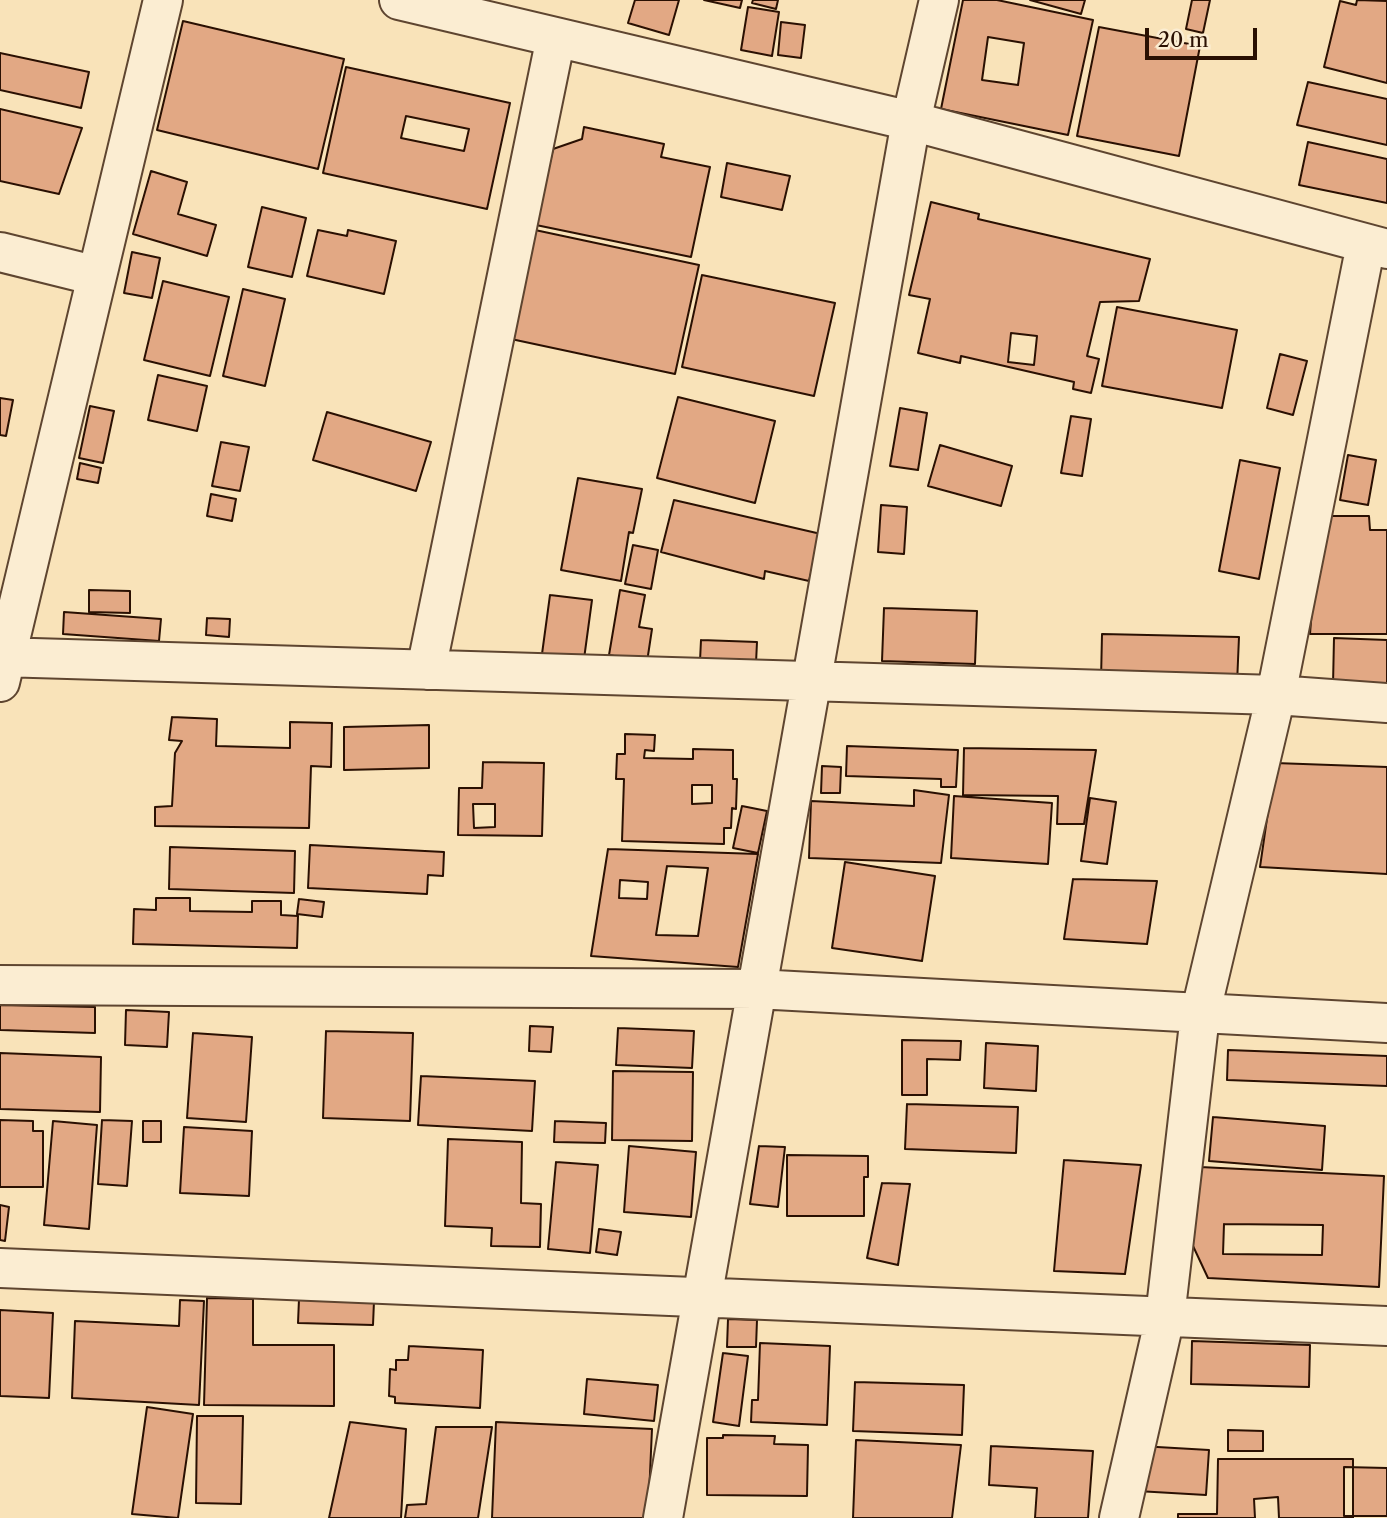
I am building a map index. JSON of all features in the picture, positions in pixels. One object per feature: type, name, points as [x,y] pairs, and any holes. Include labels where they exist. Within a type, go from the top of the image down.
[{"type":"street","points":[[163,0],[97,276],[15,557],[2,666],[426,670],[1276,695],[1387,703]]},
{"type":"street","points":[[399,0],[911,121],[1377,247],[1276,695],[1200,1015],[1165,1317],[1119,1518]]},
{"type":"street","points":[[663,1518],[911,121],[939,0]]},
{"type":"street","points":[[426,670],[556,37]]},
{"type":"street","points":[[0,253],[97,276]]},
{"type":"street","points":[[0,985],[756,989],[1387,1023]]},
{"type":"street","points":[[0,1268],[1387,1326]]},
{"type":"building","points":[[635,0],[679,0],[669,35],[628,23]]},
{"type":"building","points":[[704,0],[742,0],[740,8]]},
{"type":"building","points":[[753,0],[778,0],[776,9],[752,3]]},
{"type":"building","points":[[963,0],[997,0],[1093,20],[1068,135],[941,109]],"holes":[[[988,37],[1024,43],[1018,85],[982,80]]]},
{"type":"building","points":[[1030,0],[1085,0],[1081,14]]},
{"type":"building","points":[[1192,0],[1210,0],[1203,33],[1186,29]]},
{"type":"building","points":[[1357,0],[1387,1],[1387,83],[1324,67],[1340,1],[1356,5]]},
{"type":"building","points":[[748,7],[779,12],[772,56],[741,50]]},
{"type":"building","points":[[183,21],[344,59],[318,169],[157,130]]},
{"type":"building","points":[[781,22],[805,25],[801,58],[778,55]]},
{"type":"building","points":[[1099,27],[1200,46],[1179,156],[1077,136]]},
{"type":"building","points":[[0,53],[89,72],[81,108],[0,90]]},
{"type":"building","points":[[346,67],[510,103],[487,209],[323,173]],"holes":[[[406,116],[469,129],[464,151],[401,138]]]},
{"type":"building","points":[[1308,82],[1387,99],[1387,145],[1297,125]]},
{"type":"building","points":[[0,109],[82,128],[59,194],[0,181]]},
{"type":"building","points":[[584,127],[664,144],[661,157],[710,167],[691,257],[536,225],[553,149],[582,139]]},
{"type":"building","points":[[1308,142],[1387,159],[1387,203],[1299,185]]},
{"type":"building","points":[[727,163],[790,176],[782,210],[721,197]]},
{"type":"building","points":[[151,171],[187,182],[178,214],[216,225],[207,256],[133,234]]},
{"type":"building","points":[[931,202],[979,214],[978,219],[1150,259],[1139,301],[1100,302],[1087,356],[1099,359],[1091,393],[1073,389],[1074,382],[961,356],[960,363],[918,353],[930,299],[909,295]],"holes":[[[1011,333],[1037,336],[1034,365],[1008,362]]]},
{"type":"building","points":[[262,207],[306,218],[292,277],[248,267]]},
{"type":"building","points":[[318,230],[347,236],[348,230],[396,241],[384,294],[307,276]]},
{"type":"building","points":[[535,230],[699,265],[675,374],[511,339]]},
{"type":"building","points":[[132,252],[160,258],[152,298],[124,293]]},
{"type":"building","points":[[702,275],[835,303],[814,396],[682,367]]},
{"type":"building","points":[[163,281],[229,297],[210,376],[144,360]]},
{"type":"building","points":[[243,289],[285,299],[265,386],[223,376]]},
{"type":"building","points":[[1117,307],[1237,330],[1222,408],[1102,386]]},
{"type":"building","points":[[1280,354],[1307,361],[1293,415],[1267,408]]},
{"type":"building","points":[[158,375],[207,386],[197,431],[148,420]]},
{"type":"building","points":[[678,397],[775,421],[755,503],[657,478]]},
{"type":"building","points":[[0,398],[13,400],[6,436],[0,435]]},
{"type":"building","points":[[90,406],[114,411],[103,463],[79,458]]},
{"type":"building","points":[[900,408],[927,413],[918,470],[890,466]]},
{"type":"building","points":[[327,412],[431,442],[416,491],[313,460]]},
{"type":"building","points":[[1071,416],[1091,419],[1082,476],[1061,473]]},
{"type":"building","points":[[221,442],[249,447],[240,491],[212,486]]},
{"type":"building","points":[[940,445],[1012,466],[1001,506],[928,486]]},
{"type":"building","points":[[1348,455],[1376,460],[1368,505],[1340,500]]},
{"type":"building","points":[[1240,460],[1280,468],[1259,579],[1219,571]]},
{"type":"building","points":[[80,463],[101,468],[98,483],[77,479]]},
{"type":"building","points":[[578,478],[642,489],[633,533],[629,532],[621,581],[561,570]]},
{"type":"building","points":[[211,494],[236,499],[232,521],[207,516]]},
{"type":"building","points":[[674,500],[821,534],[809,581],[765,571],[764,579],[661,552]]},
{"type":"building","points":[[881,505],[907,507],[904,554],[878,552]]},
{"type":"building","points":[[1319,516],[1369,516],[1370,530],[1387,530],[1387,634],[1310,634]]},
{"type":"building","points":[[633,545],[658,550],[651,589],[625,584]]},
{"type":"building","points":[[89,590],[130,591],[130,613],[89,612]]},
{"type":"building","points":[[620,590],[645,595],[639,627],[652,629],[647,662],[609,655]]},
{"type":"building","points":[[550,595],[592,600],[584,659],[542,654]]},
{"type":"building","points":[[884,608],[977,611],[975,664],[882,661]]},
{"type":"building","points":[[64,612],[161,619],[159,641],[63,634]]},
{"type":"building","points":[[207,618],[230,619],[229,637],[206,635]]},
{"type":"building","points":[[1102,634],[1239,637],[1237,684],[1101,680]]},
{"type":"building","points":[[1334,638],[1387,640],[1387,686],[1333,685]]},
{"type":"building","points":[[701,640],[757,642],[756,663],[700,661]]},
{"type":"building","points":[[172,717],[217,719],[216,746],[290,748],[290,722],[332,723],[331,767],[311,766],[309,828],[155,826],[155,807],[172,806],[175,753],[182,741],[169,740]]},
{"type":"building","points":[[429,725],[429,768],[344,770],[344,727]]},
{"type":"building","points":[[625,734],[655,735],[654,751],[645,750],[644,758],[693,759],[693,749],[733,750],[733,779],[737,779],[736,809],[732,808],[731,828],[724,828],[724,844],[622,841],[624,779],[616,779],[617,754],[625,754]],"holes":[[[692,785],[712,785],[712,803],[692,804]]]},
{"type":"building","points":[[847,746],[958,750],[956,787],[941,787],[941,779],[846,776]]},
{"type":"building","points":[[964,748],[1096,750],[1084,824],[1057,824],[1058,796],[963,795]]},
{"type":"building","points":[[483,762],[544,763],[542,836],[458,835],[459,788],[482,788]],"holes":[[[473,804],[495,804],[495,827],[474,828]]]},
{"type":"building","points":[[1275,763],[1387,767],[1387,874],[1260,867]]},
{"type":"building","points":[[822,766],[841,767],[840,793],[821,793]]},
{"type":"building","points":[[914,790],[949,795],[941,863],[809,858],[811,801],[914,806]]},
{"type":"building","points":[[954,796],[1052,803],[1048,864],[951,858]]},
{"type":"building","points":[[1090,798],[1116,802],[1107,864],[1081,861]]},
{"type":"building","points":[[742,806],[767,811],[758,853],[733,848]]},
{"type":"building","points":[[310,845],[444,852],[443,876],[428,875],[427,894],[308,888]]},
{"type":"building","points":[[170,847],[295,851],[294,893],[169,889]]},
{"type":"building","points":[[608,849],[758,854],[738,967],[591,956]],"holes":[[[667,866],[708,868],[698,936],[656,935]],[[620,880],[648,882],[647,899],[619,898]]]},
{"type":"building","points":[[845,862],[935,876],[922,961],[832,948]]},
{"type":"building","points":[[1073,879],[1157,881],[1147,944],[1064,939]]},
{"type":"building","points":[[156,898],[190,898],[190,911],[252,912],[252,901],[281,901],[281,915],[298,916],[297,948],[133,944],[134,909],[156,910]]},
{"type":"building","points":[[299,899],[324,902],[322,917],[297,914]]},
{"type":"building","points":[[0,1005],[95,1007],[95,1033],[0,1030]]},
{"type":"building","points":[[126,1010],[169,1012],[167,1047],[125,1045]]},
{"type":"building","points":[[530,1026],[553,1027],[551,1052],[529,1051]]},
{"type":"building","points":[[618,1028],[694,1031],[692,1068],[616,1065]]},
{"type":"building","points":[[326,1031],[413,1033],[410,1121],[323,1118]]},
{"type":"building","points":[[193,1033],[252,1037],[246,1122],[187,1118]]},
{"type":"building","points":[[902,1040],[961,1041],[960,1060],[927,1059],[927,1095],[902,1095]]},
{"type":"building","points":[[986,1043],[1038,1046],[1036,1091],[984,1088]]},
{"type":"building","points":[[1228,1050],[1387,1056],[1387,1086],[1227,1080]]},
{"type":"building","points":[[0,1053],[101,1057],[100,1112],[0,1109]]},
{"type":"building","points":[[613,1071],[693,1072],[692,1141],[612,1140]]},
{"type":"building","points":[[421,1076],[535,1081],[532,1131],[418,1125]]},
{"type":"building","points":[[907,1104],[1018,1107],[1016,1153],[905,1149]]},
{"type":"building","points":[[1213,1117],[1325,1126],[1322,1170],[1209,1161]]},
{"type":"building","points":[[0,1120],[33,1121],[33,1131],[43,1131],[43,1187],[0,1187]]},
{"type":"building","points":[[102,1120],[132,1121],[127,1186],[98,1184]]},
{"type":"building","points":[[53,1121],[97,1125],[89,1229],[44,1225]]},
{"type":"building","points":[[143,1121],[161,1121],[161,1142],[143,1142]]},
{"type":"building","points":[[555,1121],[606,1123],[605,1143],[554,1142]]},
{"type":"building","points":[[184,1127],[252,1131],[249,1196],[180,1193]]},
{"type":"building","points":[[448,1139],[522,1142],[521,1203],[541,1204],[540,1247],[491,1246],[492,1228],[445,1226]]},
{"type":"building","points":[[629,1146],[696,1152],[691,1217],[624,1212]]},
{"type":"building","points":[[759,1146],[785,1147],[778,1207],[750,1204]]},
{"type":"building","points":[[787,1155],[868,1156],[868,1177],[864,1177],[864,1216],[787,1216]]},
{"type":"building","points":[[1064,1160],[1141,1165],[1125,1274],[1054,1271]]},
{"type":"building","points":[[556,1162],[598,1165],[590,1253],[548,1249]]},
{"type":"building","points":[[1200,1167],[1384,1176],[1379,1287],[1208,1278],[1186,1231]],"holes":[[[1224,1224],[1323,1225],[1322,1255],[1223,1254]]]},
{"type":"building","points":[[882,1183],[910,1184],[898,1265],[867,1258]]},
{"type":"building","points":[[0,1205],[9,1207],[5,1241],[0,1240]]},
{"type":"building","points":[[599,1229],[621,1232],[617,1255],[596,1252]]},
{"type":"building","points":[[207,1298],[253,1299],[253,1345],[334,1345],[334,1406],[204,1405]]},
{"type":"building","points":[[299,1299],[374,1301],[373,1325],[298,1323]]},
{"type":"building","points":[[180,1300],[204,1301],[199,1405],[72,1398],[75,1321],[179,1326]]},
{"type":"building","points":[[0,1310],[53,1313],[49,1398],[0,1396]]},
{"type":"building","points":[[728,1319],[757,1320],[756,1347],[727,1347]]},
{"type":"building","points":[[1192,1341],[1310,1345],[1309,1387],[1191,1384]]},
{"type":"building","points":[[760,1343],[830,1346],[827,1425],[751,1422],[752,1400],[758,1400]]},
{"type":"building","points":[[409,1346],[483,1350],[480,1408],[395,1403],[395,1397],[389,1396],[390,1369],[396,1370],[396,1360],[408,1360]]},
{"type":"building","points":[[723,1353],[748,1356],[739,1426],[713,1422]]},
{"type":"building","points":[[587,1379],[658,1385],[654,1421],[584,1414]]},
{"type":"building","points":[[855,1382],[964,1385],[962,1435],[853,1431]]},
{"type":"building","points":[[147,1407],[193,1414],[178,1518],[132,1514]]},
{"type":"building","points":[[197,1416],[243,1416],[241,1504],[196,1503]]},
{"type":"building","points":[[350,1422],[406,1429],[401,1518],[329,1518]]},
{"type":"building","points":[[496,1422],[652,1429],[648,1518],[492,1518]]},
{"type":"building","points":[[436,1427],[492,1427],[478,1518],[405,1518],[407,1505],[426,1504]]},
{"type":"building","points":[[1228,1430],[1263,1431],[1263,1451],[1228,1451]]},
{"type":"building","points":[[723,1435],[775,1436],[774,1444],[808,1445],[807,1496],[707,1495],[707,1438],[723,1438]]},
{"type":"building","points":[[856,1440],[961,1445],[952,1518],[853,1518]]},
{"type":"building","points":[[991,1446],[1093,1451],[1088,1518],[1035,1518],[1037,1488],[989,1485]]},
{"type":"building","points":[[1140,1446],[1209,1450],[1206,1495],[1137,1491]]},
{"type":"building","points":[[1218,1459],[1353,1459],[1353,1518],[1279,1518],[1278,1497],[1254,1499],[1255,1518],[1178,1518],[1178,1514],[1217,1514]]},
{"type":"building","points":[[1344,1467],[1387,1468],[1387,1516],[1344,1516]]}]
